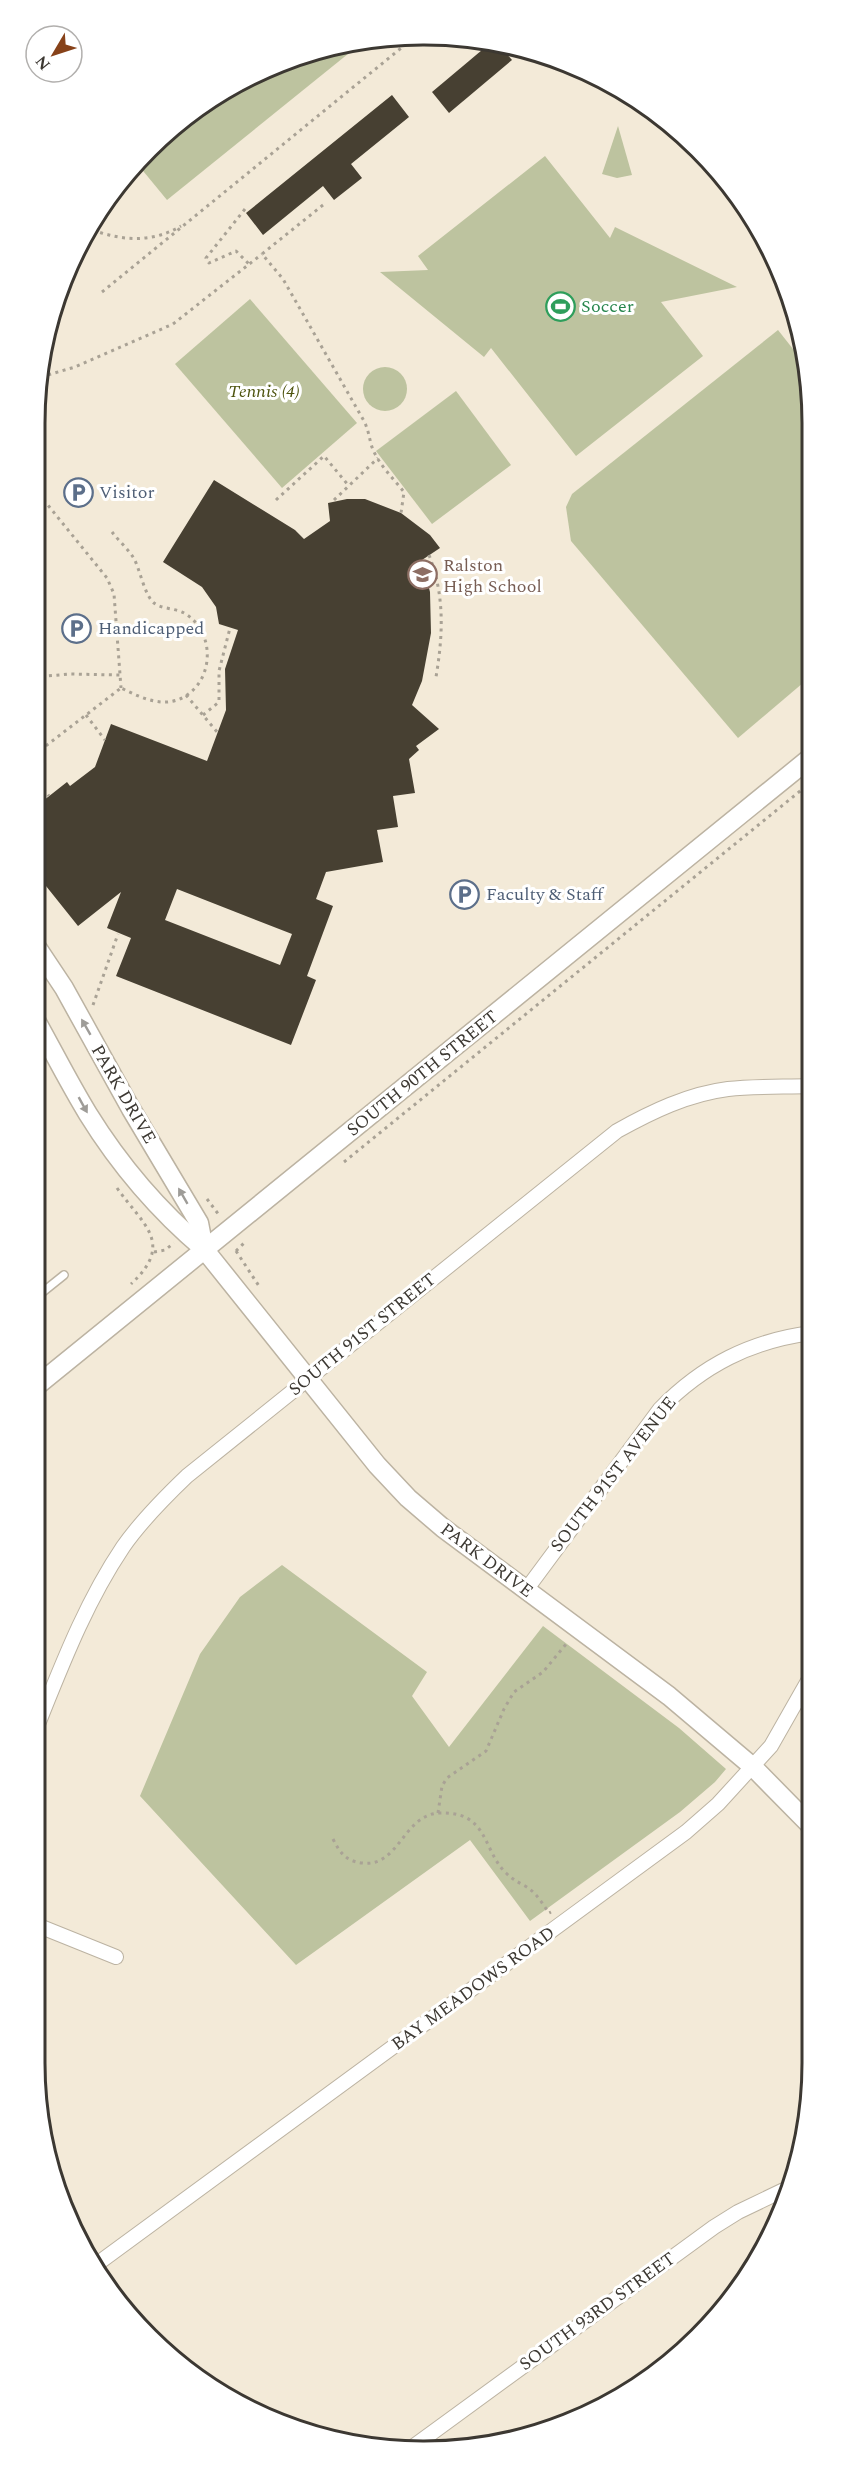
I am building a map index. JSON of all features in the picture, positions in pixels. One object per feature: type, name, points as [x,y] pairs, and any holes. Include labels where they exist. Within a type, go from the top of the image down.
[{"type":"street","name":"SOUTH 90TH STREET","points":[[45,1379],[802,764]]},
{"type":"street","name":"PARK DRIVE","points":[[45,960],[64,988],[131,1109],[199,1223],[204,1249]]},
{"type":"street","name":"PARK DRIVE","points":[[45,1037],[87,1113],[111,1148],[181,1230],[204,1249],[377,1465],[408,1498],[443,1528],[669,1696],[753,1767],[802,1817]]},
{"type":"street","name":"SOUTH 91ST STREET","points":[[45,1694],[99,1585],[124,1546],[149,1514],[187,1476],[307,1378],[617,1131],[639,1119],[702,1094],[742,1088],[802,1086]]},
{"type":"street","name":"SOUTH 91ST AVENUE","points":[[526,1590],[660,1409],[676,1392],[729,1356],[757,1344],[802,1333]]},
{"type":"street","name":"BAY MEADOWS ROAD","points":[[101,2261],[686,1832],[718,1804],[771,1746],[802,1692]]},
{"type":"street","points":[[45,1928],[116,1957]]},
{"type":"street","name":"SOUTH 93RD STREET","points":[[420,2441],[714,2227],[738,2212],[779,2192]]},
{"type":"lane","points":[[45,1290],[64,1275]]},
{"type":"path","points":[[102,292],[406,46]]},
{"type":"path","points":[[48,375],[75,367],[173,324],[323,205]]},
{"type":"path","points":[[245,209],[206,258],[209,263],[236,250],[249,264]]},
{"type":"path","points":[[98,232],[117,238],[140,240],[164,234],[190,221]]},
{"type":"path","points":[[262,254],[284,279],[359,411],[370,433],[371,444],[378,458],[404,492],[401,513]]},
{"type":"path","points":[[276,500],[324,456],[349,486]]},
{"type":"path","points":[[334,500],[378,458]]},
{"type":"path","points":[[45,502],[107,578],[114,594],[122,688]]},
{"type":"path","points":[[112,532],[132,556],[154,603],[185,614],[202,632],[207,645],[208,660],[198,685],[173,702],[156,702],[122,688]]},
{"type":"path","points":[[429,555],[436,572],[443,616],[436,677]]},
{"type":"path","points":[[203,715],[219,702],[219,671],[230,628]]},
{"type":"path","points":[[45,676],[120,675]]},
{"type":"path","points":[[45,747],[122,688]]},
{"type":"path","points":[[186,695],[218,733]]},
{"type":"path","points":[[86,715],[105,740]]},
{"type":"path","points":[[45,790],[50,796]]},
{"type":"path","points":[[337,1168],[802,790]]},
{"type":"path","points":[[92,1009],[118,934]]},
{"type":"path","points":[[246,1241],[236,1251],[259,1287]]},
{"type":"path","points":[[438,1813],[442,1786],[447,1778],[486,1751],[514,1692],[543,1672],[567,1643]]},
{"type":"path","points":[[333,1839],[345,1858],[356,1863],[380,1862],[390,1855],[414,1826],[438,1813],[465,1818],[485,1834],[504,1871],[534,1893],[549,1913],[558,1906]]},
{"type":"green space","points":[[350,52],[167,200],[143,170],[193,123],[256,84],[302,65]]},
{"type":"green space","points":[[618,126],[632,175],[617,178],[602,174]]},
{"type":"green space","name":"Soccer","points":[[545,156],[610,238],[615,227],[737,287],[661,302],[703,356],[576,456],[491,348],[484,357],[380,272],[428,270],[418,256]]},
{"type":"green space","name":"Tennis (4)","points":[[250,299],[357,423],[282,488],[175,364]]},
{"type":"green space","points":[[778,330],[795,352],[801,399],[802,684],[738,738],[571,541],[566,507],[572,494]]},
{"type":"green space","points":[[385,367],[400,374],[407,389],[400,404],[385,411],[370,404],[363,389],[370,374]]},
{"type":"green space","points":[[456,391],[511,465],[432,524],[376,451]]},
{"type":"green space","points":[[282,1565],[427,1672],[412,1696],[449,1747],[543,1626],[679,1728],[726,1769],[715,1782],[680,1812],[530,1921],[470,1840],[296,1965],[140,1796],[200,1654],[240,1597]]},
{"type":"building","points":[[483,50],[507,55],[512,60],[449,113],[432,92]]},
{"type":"building","points":[[392,95],[409,117],[351,164],[362,178],[334,200],[323,186],[263,235],[246,213]]},
{"type":"building","name":"Ralston High School","points":[[214,480],[295,530],[304,539],[330,521],[328,503],[347,499],[365,499],[401,513],[430,535],[440,548],[422,560],[430,592],[431,633],[422,681],[412,705],[439,729],[416,746],[419,750],[409,759],[415,793],[393,796],[398,827],[377,830],[383,862],[326,872],[316,899],[333,906],[307,976],[316,980],[291,1045],[116,976],[131,938],[107,928],[121,892],[78,926],[45,885],[45,799],[67,782],[70,786],[95,767],[111,724],[207,761],[226,710],[225,669],[238,630],[219,624],[216,607],[202,587],[163,562]],"holes":[[[177,889],[292,934],[280,965],[165,920]]]},
{"type":"place","name":"Soccer","points":[[560,306]]},
{"type":"place","name":"Visitor","points":[[78,492]]},
{"type":"place","name":"Ralston High School","points":[[422,575]]},
{"type":"place","name":"Handicapped","points":[[77,628]]},
{"type":"place","name":"Faculty & Staff","points":[[465,894]]}]
